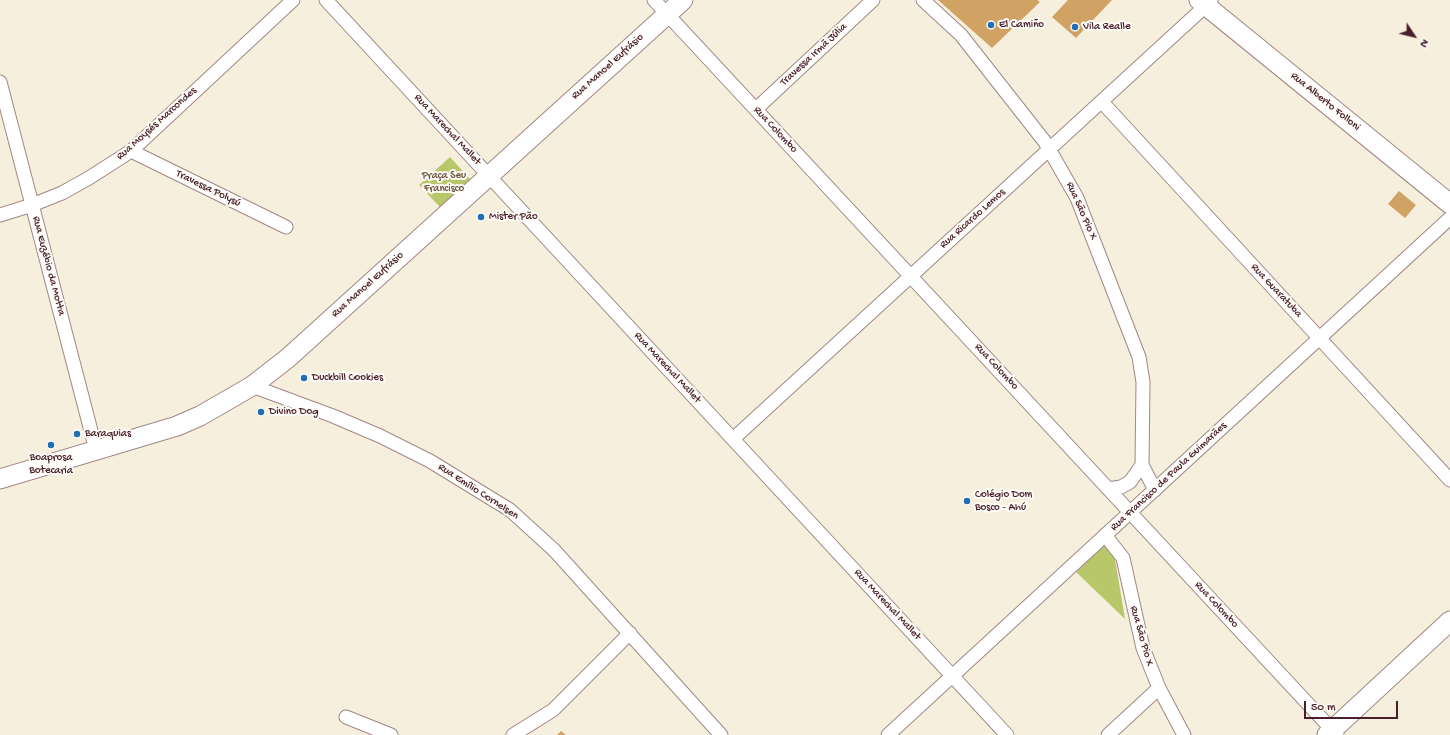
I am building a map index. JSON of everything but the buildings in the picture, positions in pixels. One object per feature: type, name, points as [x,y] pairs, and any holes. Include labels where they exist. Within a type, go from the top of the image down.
[{"type":"street","name":"Rua Moysés Marcondes","points":[[0,215],[32,206],[62,193],[89,178],[131,151],[293,0]]},
{"type":"street","name":"Rua Marechal Mallet","points":[[326,0],[1007,735]]},
{"type":"street","name":"Rua Colombo","points":[[654,0],[911,276],[1332,733]]},
{"type":"street","name":"Rua Manoel Eufrásio","points":[[0,479],[177,426],[200,416],[252,386],[288,358],[683,0]]},
{"type":"street","name":"Travessa Irmã Júlia","points":[[756,109],[872,0]]},
{"type":"street","name":"Rua São Pio X","points":[[923,0],[961,34],[1050,149],[1081,207],[1139,357],[1143,382],[1142,465],[1155,490]]},
{"type":"street","name":"Rua Ricardo Lemos","points":[[733,439],[1102,102],[1206,2]]},
{"type":"street","name":"Rua Alberto Folloni","points":[[1206,2],[1450,204]]},
{"type":"street","name":"Rua Euzébio da Motta","points":[[0,82],[96,450]]},
{"type":"street","name":"Rua Guaratuba","points":[[1102,102],[1450,480]]},
{"type":"street","name":"Travessa Polysú","points":[[131,151],[286,226]]},
{"type":"street","name":"Rua Francisco de Paula Guimarães","points":[[888,735],[1450,218]]},
{"type":"street","name":"Rua Emílio Cornelsen","points":[[252,386],[333,416],[380,436],[430,461],[510,510],[533,529],[554,550],[721,735]]},
{"type":"street","points":[[1108,489],[1121,487],[1130,482],[1142,465]]},
{"type":"street","name":"Rua São Pio X","points":[[1105,535],[1123,558],[1138,633],[1159,688],[1184,735]]},
{"type":"street","points":[[1332,733],[1450,621]]},
{"type":"street","points":[[513,735],[553,710],[630,633]]},
{"type":"street","points":[[1108,735],[1159,688]]},
{"type":"street","points":[[346,717],[391,735]]},
{"type":"green space","name":"Praça Seu Francisco","points":[[450,157],[470,179],[440,207],[419,185]]},
{"type":"green space","points":[[1105,545],[1115,559],[1125,619],[1076,572]]},
{"type":"place","name":"El Camiño","points":[[991,25]]},
{"type":"place","name":"Vila Realle","points":[[1075,27]]},
{"type":"place","name":"Mister Pão","points":[[481,217]]},
{"type":"place","name":"Duckbill Cookies","points":[[304,378]]},
{"type":"place","name":"Divino Dog","points":[[261,412]]},
{"type":"place","name":"Baraquias","points":[[77,434]]},
{"type":"place","name":"Boaprosa Botecaria","points":[[51,445]]},
{"type":"place","name":"Colégio Dom Bosco - Ahú","points":[[967,501]]}]
